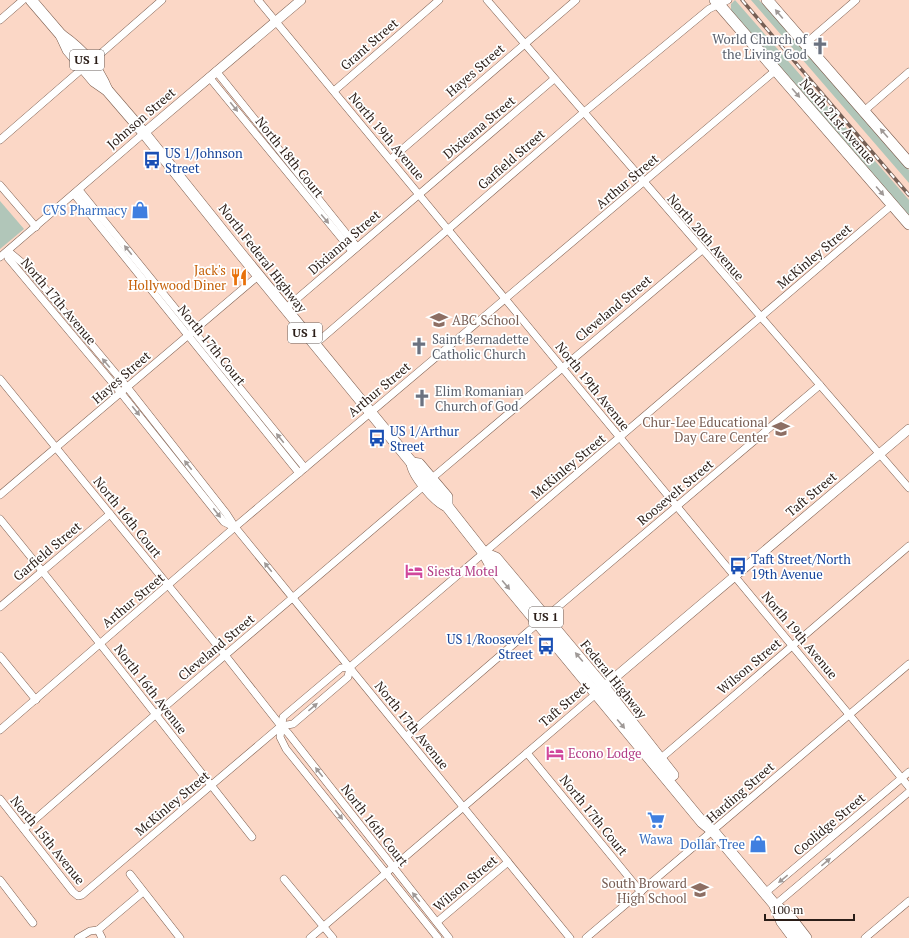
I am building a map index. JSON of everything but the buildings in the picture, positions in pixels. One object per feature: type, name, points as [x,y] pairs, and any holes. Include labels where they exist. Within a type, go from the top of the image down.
[{"type":"main road","name":"North Federal Highway","points":[[31,0],[61,35],[68,50],[87,65],[94,81],[107,90],[144,133],[314,345],[412,463]]},
{"type":"main road","points":[[767,0],[909,163]]},
{"type":"main road","name":"North 21st Avenue","points":[[720,1],[776,70],[909,224]]},
{"type":"main road","name":"Federal Highway","points":[[412,463],[418,464],[428,482],[446,497],[447,506],[484,553],[496,558],[542,620],[660,759],[707,817],[713,831]]},
{"type":"main road","name":"Federal Highway","points":[[600,690],[702,822],[713,831],[765,893],[774,905],[782,922],[794,938]]},
{"type":"main road","name":"Federal Highway","points":[[774,905],[789,916],[806,938]]},
{"type":"street","points":[[0,20],[23,0]]},
{"type":"street","points":[[0,140],[162,0]]},
{"type":"street","name":"North 19th Avenue","points":[[258,0],[449,228],[909,787]]},
{"type":"street","name":"Johnson Street","points":[[0,257],[301,0]]},
{"type":"street","name":"Grant Street","points":[[334,90],[439,0]]},
{"type":"street","name":"North 20th Avenue","points":[[486,0],[909,488]]},
{"type":"street","name":"Hayes Street","points":[[391,159],[576,0]]},
{"type":"street","points":[[804,44],[856,0]]},
{"type":"street","name":"Garfield Street","points":[[314,345],[583,113],[703,13],[720,1]]},
{"type":"street","name":"Arthur Street","points":[[0,730],[235,527],[776,70]]},
{"type":"street","points":[[864,111],[909,72]]},
{"type":"street","name":"North 18th Court","points":[[213,74],[354,249]]},
{"type":"street","name":"Dixieana Street","points":[[419,194],[554,79]]},
{"type":"street","points":[[0,185],[36,227]]},
{"type":"street","name":"North 17th Court","points":[[76,192],[302,471]]},
{"type":"street","name":"Dixianna Street","points":[[285,308],[419,194]]},
{"type":"street","name":"McKinley Street","points":[[78,896],[82,895],[267,738],[280,726],[283,717],[341,668],[350,667],[621,438],[892,205]]},
{"type":"street","name":"North 17th Avenue","points":[[8,250],[26,266],[127,388],[235,527],[407,736],[570,938]]},
{"type":"street","name":"North 17th Avenue","points":[[8,250],[8,258],[121,393],[224,522],[235,527]]},
{"type":"street","name":"Cleveland Street","points":[[24,829],[562,366],[702,250]]},
{"type":"street","name":"Hayes Street","points":[[0,495],[192,334],[258,276]]},
{"type":"street","name":"North 16th Court","points":[[0,379],[225,655],[280,726],[288,733],[392,868],[449,938]]},
{"type":"street","name":"Roosevelt Street","points":[[407,736],[820,385]]},
{"type":"street","name":"Taft Street","points":[[310,938],[734,576],[909,429]]},
{"type":"street","name":"Garfield Street","points":[[0,607],[110,514]]},
{"type":"street","name":"North 16th Avenue","points":[[0,519],[101,643],[155,715],[252,836]]},
{"type":"street","name":"Wilson Street","points":[[660,759],[909,546]]},
{"type":"street","points":[[0,656],[36,700]]},
{"type":"street","name":"Harding Street","points":[[586,938],[909,664]]},
{"type":"street","name":"McKinley Street","points":[[280,726],[292,724],[343,682],[348,677],[350,667]]},
{"type":"street","name":"North 16th Court","points":[[280,726],[280,737],[283,744],[438,938]]},
{"type":"street","points":[[267,738],[275,739],[283,744]]},
{"type":"street","name":"North 17th Court","points":[[527,753],[641,892]]},
{"type":"street","name":"Coolidge Street","points":[[765,893],[909,772]]},
{"type":"street","name":"Coolidge Street","points":[[774,905],[909,792]]},
{"type":"street","name":"North 15th Avenue","points":[[0,799],[78,896]]},
{"type":"street","name":"Wilson Street","points":[[437,922],[508,862]]},
{"type":"street","points":[[797,867],[807,878]]},
{"type":"street","points":[[130,874],[180,938]]},
{"type":"street","points":[[284,879],[332,938]]},
{"type":"street","points":[[0,880],[33,923]]},
{"type":"street","points":[[78,938],[90,931],[98,930],[143,892]]},
{"type":"street","points":[[865,938],[909,901]]},
{"type":"street","points":[[98,930],[102,938]]},
{"type":"green space","points":[[735,0],[909,200],[909,218],[731,12],[731,4]]},
{"type":"green space","points":[[751,0],[759,0],[798,41],[909,170],[909,183]]},
{"type":"green space","points":[[0,201],[24,229],[0,249]]},
{"type":"railway","points":[[742,0],[909,195]]},
{"type":"place","name":"World Church of the Living God","points":[[820,46]]},
{"type":"place","name":"US 1/Johnson Street","points":[[152,160]]},
{"type":"place","name":"CVS Pharmacy","points":[[140,210]]},
{"type":"place","name":"Jack's Hollywood Diner","points":[[239,277]]},
{"type":"place","name":"ABC School","points":[[439,320]]},
{"type":"place","name":"Saint Bernadette Catholic Church","points":[[419,346]]},
{"type":"place","name":"Elim Romanian Church of God","points":[[422,398]]},
{"type":"place","name":"Chur-Lee Educational Day Care Center","points":[[781,429]]},
{"type":"place","name":"US 1/Arthur Street","points":[[377,438]]},
{"type":"place","name":"Taft Street/North 19th Avenue","points":[[738,566]]},
{"type":"place","name":"Siesta Motel","points":[[414,571]]},
{"type":"place","name":"US 1/Roosevelt Street","points":[[546,646]]},
{"type":"place","name":"Econo Lodge","points":[[555,753]]},
{"type":"place","name":"Wawa","points":[[656,820]]},
{"type":"place","name":"Dollar Tree","points":[[758,844]]},
{"type":"place","name":"South Broward High School","points":[[700,890]]}]
